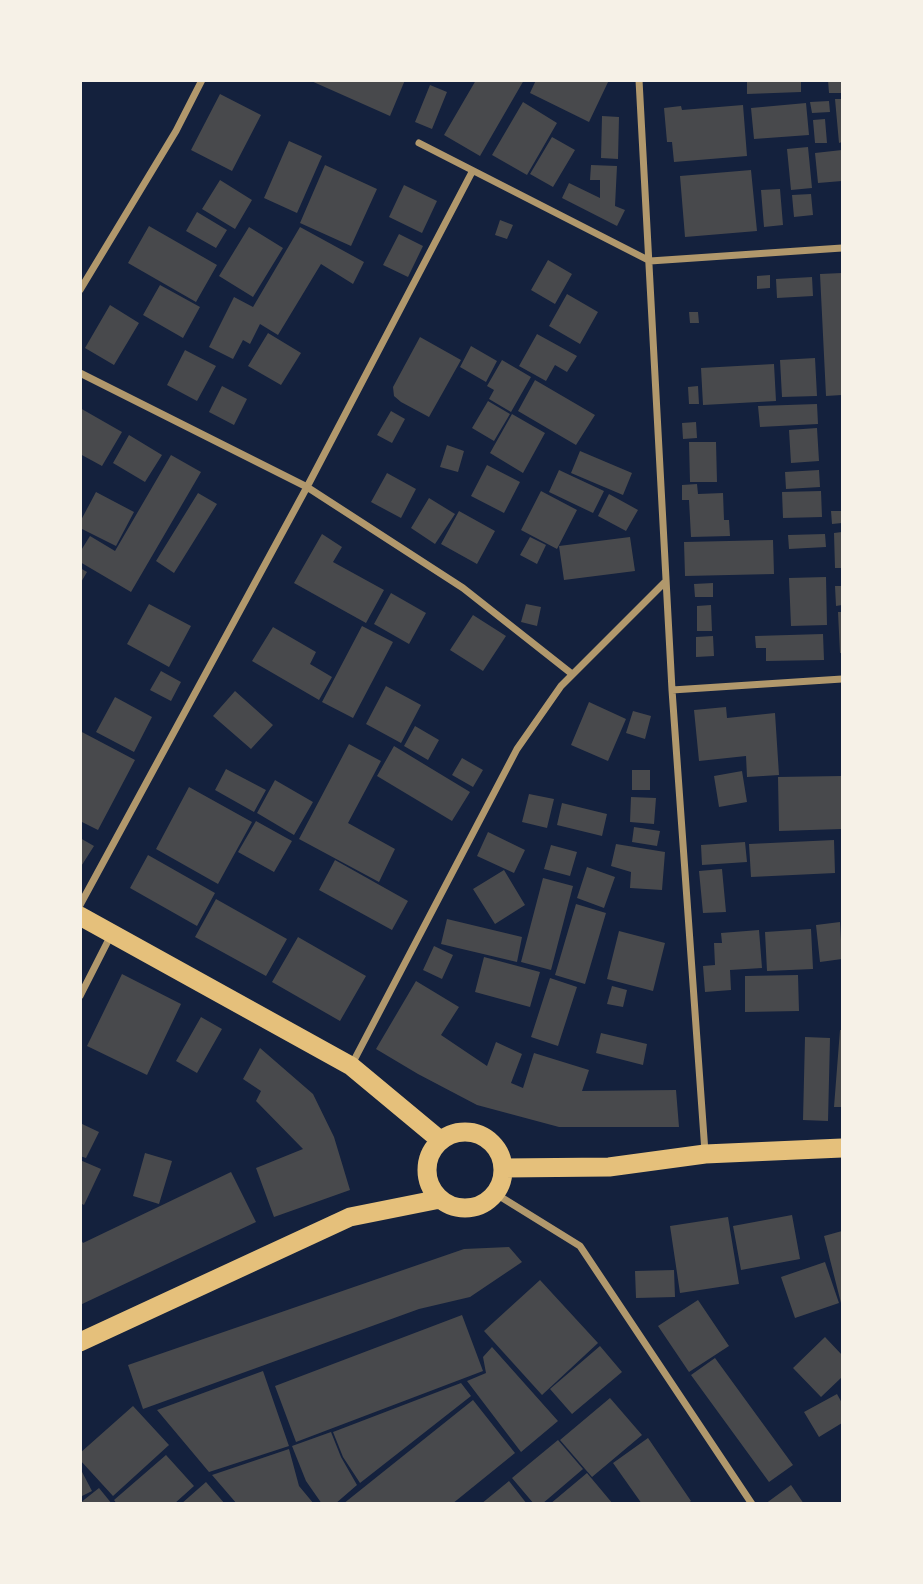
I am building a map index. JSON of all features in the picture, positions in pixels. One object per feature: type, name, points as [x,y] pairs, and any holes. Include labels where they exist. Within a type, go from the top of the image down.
[{"type":"highway","points":[[80,916],[351,1066],[440,1140]]},
{"type":"highway","points":[[466,1131],[493,1142],[505,1168],[496,1194],[480,1206],[459,1208],[440,1199],[428,1181],[428,1159],[440,1140],[466,1131]]},
{"type":"highway","points":[[505,1168],[609,1167],[705,1154],[842,1148]]},
{"type":"highway","points":[[80,1342],[350,1217],[440,1199]]},
{"type":"street","points":[[80,290],[176,131],[202,80]]},
{"type":"street","points":[[639,80],[672,690],[705,1154]]},
{"type":"street","points":[[419,143],[650,261],[842,248]]},
{"type":"street","points":[[80,905],[307,487],[472,172]]},
{"type":"street","points":[[80,373],[307,487],[463,588],[572,674]]},
{"type":"street","points":[[351,1066],[517,749],[572,674],[666,582]]},
{"type":"street","points":[[672,690],[842,679]]},
{"type":"street","points":[[80,996],[111,935]]},
{"type":"street","points":[[496,1194],[580,1247],[752,1503]]},
{"type":"building","points":[[309,80],[405,80],[390,116]]},
{"type":"building","points":[[476,80],[524,80],[480,156],[444,135]]},
{"type":"building","points":[[536,80],[609,80],[589,122],[530,93]]},
{"type":"building","points":[[747,80],[801,80],[801,92],[747,94]]},
{"type":"building","points":[[828,80],[842,80],[842,93],[829,93]]},
{"type":"building","points":[[430,85],[447,92],[432,129],[415,122]]},
{"type":"building","points":[[220,94],[261,115],[232,171],[191,150]]},
{"type":"building","points":[[835,99],[842,99],[842,142],[839,143]]},
{"type":"building","points":[[829,101],[830,112],[812,113],[810,102]]},
{"type":"building","points":[[523,102],[557,123],[527,175],[492,155]]},
{"type":"building","points":[[806,103],[809,135],[754,139],[751,108]]},
{"type":"building","points":[[743,105],[747,156],[674,162],[672,142],[667,142],[664,108],[681,106],[682,110]]},
{"type":"building","points":[[602,116],[619,117],[618,159],[601,158]]},
{"type":"building","points":[[825,119],[827,143],[815,143],[813,120]]},
{"type":"building","points":[[552,137],[575,150],[553,187],[530,174]]},
{"type":"building","points":[[289,141],[322,156],[297,213],[264,198]]},
{"type":"building","points":[[808,147],[812,188],[791,190],[787,149]]},
{"type":"building","points":[[842,150],[842,181],[818,183],[815,153]]},
{"type":"building","points":[[325,165],[377,189],[351,246],[300,223]]},
{"type":"building","points":[[591,165],[617,166],[615,206],[625,210],[617,226],[562,198],[569,183],[600,198],[600,180],[590,180]]},
{"type":"building","points":[[751,170],[757,231],[685,237],[680,176]]},
{"type":"building","points":[[220,180],[252,200],[235,229],[202,209]]},
{"type":"building","points":[[404,185],[437,201],[422,233],[389,217]]},
{"type":"building","points":[[780,189],[783,225],[764,227],[761,190]]},
{"type":"building","points":[[811,194],[813,215],[794,217],[792,195]]},
{"type":"building","points":[[197,212],[227,230],[216,248],[186,231]]},
{"type":"building","points":[[500,220],[513,225],[507,239],[495,235]]},
{"type":"building","points":[[149,226],[217,265],[196,302],[128,263]]},
{"type":"building","points":[[249,227],[283,248],[253,297],[219,276]]},
{"type":"building","points":[[300,227],[364,262],[353,284],[321,264],[278,335],[260,324],[250,344],[243,340],[233,359],[209,347],[234,297],[253,307]]},
{"type":"building","points":[[399,234],[423,246],[408,277],[383,265]]},
{"type":"building","points":[[548,260],[572,274],[555,304],[531,290]]},
{"type":"building","points":[[842,273],[842,395],[826,396],[820,274]]},
{"type":"building","points":[[770,275],[770,288],[757,289],[757,276]]},
{"type":"building","points":[[812,277],[813,296],[777,298],[776,279]]},
{"type":"building","points":[[160,285],[200,307],[183,338],[143,315]]},
{"type":"building","points":[[567,294],[598,312],[580,344],[549,326]]},
{"type":"building","points":[[110,305],[139,323],[114,365],[85,348]]},
{"type":"building","points":[[689,312],[698,312],[699,323],[690,323]]},
{"type":"building","points":[[268,333],[301,353],[281,385],[248,366]]},
{"type":"building","points":[[537,334],[577,356],[567,372],[555,365],[546,381],[519,366]]},
{"type":"building","points":[[420,337],[461,360],[429,417],[394,396],[393,387]]},
{"type":"building","points":[[471,346],[497,361],[486,382],[460,367]]},
{"type":"building","points":[[185,350],[216,366],[197,401],[167,385]]},
{"type":"building","points":[[815,358],[817,396],[782,397],[780,360]]},
{"type":"building","points":[[502,360],[531,377],[511,412],[489,399],[494,390],[487,386]]},
{"type":"building","points":[[774,364],[776,401],[703,405],[701,368]]},
{"type":"building","points":[[535,380],[595,415],[576,445],[518,411]]},
{"type":"building","points":[[222,386],[247,399],[234,425],[209,412]]},
{"type":"building","points":[[698,386],[699,404],[689,404],[688,387]]},
{"type":"building","points":[[488,401],[510,414],[494,441],[472,428]]},
{"type":"building","points":[[817,404],[818,424],[760,427],[758,406]]},
{"type":"building","points":[[80,408],[122,432],[102,466],[80,454]]},
{"type":"building","points":[[391,411],[405,419],[392,443],[377,435]]},
{"type":"building","points":[[512,414],[545,433],[523,473],[490,453]]},
{"type":"building","points":[[696,422],[697,438],[683,439],[682,423]]},
{"type":"building","points":[[817,428],[819,461],[791,463],[789,430]]},
{"type":"building","points":[[129,435],[162,455],[145,482],[113,463]]},
{"type":"building","points":[[689,442],[716,442],[717,482],[690,482]]},
{"type":"building","points":[[447,445],[464,451],[458,472],[440,467]]},
{"type":"building","points":[[580,451],[632,473],[623,495],[571,473]]},
{"type":"building","points":[[171,455],[201,472],[131,592],[80,562],[80,552],[90,536],[115,551]]},
{"type":"building","points":[[487,465],[520,482],[504,513],[471,496]]},
{"type":"building","points":[[559,470],[604,491],[593,513],[549,492]]},
{"type":"building","points":[[819,470],[820,487],[786,489],[785,472]]},
{"type":"building","points":[[387,473],[416,489],[401,518],[371,502]]},
{"type":"building","points":[[697,484],[698,494],[723,493],[724,520],[729,520],[730,536],[691,537],[689,500],[682,500],[682,485]]},
{"type":"building","points":[[541,491],[577,510],[557,549],[521,530]]},
{"type":"building","points":[[821,491],[822,517],[783,518],[782,492]]},
{"type":"building","points":[[96,492],[134,512],[116,546],[80,528],[80,522]]},
{"type":"building","points":[[198,493],[217,504],[174,573],[156,561]]},
{"type":"building","points":[[609,494],[638,510],[626,531],[598,516]]},
{"type":"building","points":[[429,498],[455,514],[435,544],[411,528]]},
{"type":"building","points":[[459,511],[495,531],[477,564],[441,544]]},
{"type":"building","points":[[831,511],[842,511],[842,523],[832,524]]},
{"type":"building","points":[[842,532],[842,568],[835,568],[834,533]]},
{"type":"building","points":[[322,534],[342,547],[333,562],[384,590],[366,623],[294,583]]},
{"type":"building","points":[[825,534],[826,547],[789,549],[788,535]]},
{"type":"building","points":[[530,537],[546,545],[537,564],[520,555]]},
{"type":"building","points":[[630,537],[635,571],[564,580],[559,546]]},
{"type":"building","points":[[773,540],[774,574],[685,576],[684,542]]},
{"type":"building","points":[[80,568],[87,572],[80,584]]},
{"type":"building","points":[[826,577],[827,625],[791,626],[789,578]]},
{"type":"building","points":[[713,583],[713,597],[695,597],[694,584]]},
{"type":"building","points":[[835,586],[842,586],[842,605],[836,606]]},
{"type":"building","points":[[391,593],[426,613],[409,644],[374,624]]},
{"type":"building","points":[[149,604],[191,626],[169,667],[127,644]]},
{"type":"building","points":[[526,604],[541,607],[537,626],[521,622]]},
{"type":"building","points":[[711,605],[712,631],[697,631],[697,606]]},
{"type":"building","points":[[838,612],[842,612],[842,653],[840,653]]},
{"type":"building","points":[[473,615],[506,636],[483,671],[450,650]]},
{"type":"building","points":[[362,626],[393,642],[353,718],[322,702]]},
{"type":"building","points":[[273,627],[316,652],[310,664],[332,677],[319,700],[252,661]]},
{"type":"building","points":[[823,634],[824,660],[766,661],[766,648],[756,648],[755,636]]},
{"type":"building","points":[[713,636],[714,656],[696,657],[696,637]]},
{"type":"building","points":[[161,671],[181,682],[171,701],[150,690]]},
{"type":"building","points":[[386,686],[421,705],[401,743],[366,724]]},
{"type":"building","points":[[235,691],[273,725],[251,749],[213,716]]},
{"type":"building","points":[[115,697],[152,717],[134,752],[96,732]]},
{"type":"building","points":[[589,702],[626,719],[608,761],[571,745]]},
{"type":"building","points":[[726,707],[727,718],[775,713],[779,775],[747,777],[746,756],[699,761],[694,710]]},
{"type":"building","points":[[633,711],[651,716],[645,739],[626,733]]},
{"type":"building","points":[[415,726],[439,740],[428,760],[404,746]]},
{"type":"building","points":[[80,731],[135,760],[98,830],[80,821]]},
{"type":"building","points":[[349,744],[381,761],[348,823],[395,849],[379,882],[299,839]]},
{"type":"building","points":[[394,746],[470,792],[452,821],[377,776]]},
{"type":"building","points":[[462,758],[483,770],[473,787],[452,775]]},
{"type":"building","points":[[226,769],[266,790],[254,812],[215,790]]},
{"type":"building","points":[[632,770],[650,770],[650,790],[632,790]]},
{"type":"building","points":[[742,771],[747,802],[719,807],[714,776]]},
{"type":"building","points":[[842,776],[842,829],[779,831],[778,777]]},
{"type":"building","points":[[275,780],[313,802],[294,835],[257,813]]},
{"type":"building","points":[[189,787],[252,822],[218,884],[156,849]]},
{"type":"building","points":[[529,794],[554,799],[547,828],[522,822]]},
{"type":"building","points":[[631,797],[656,798],[654,824],[630,822]]},
{"type":"building","points":[[562,803],[607,814],[602,836],[557,825]]},
{"type":"building","points":[[256,821],[292,841],[274,872],[238,852]]},
{"type":"building","points":[[634,827],[660,831],[657,846],[632,842]]},
{"type":"building","points":[[488,832],[525,850],[514,873],[477,856]]},
{"type":"building","points":[[80,838],[94,846],[80,868]]},
{"type":"building","points":[[834,840],[835,873],[751,877],[749,844]]},
{"type":"building","points":[[745,842],[747,862],[702,865],[701,845]]},
{"type":"building","points":[[616,844],[665,852],[662,890],[630,888],[631,872],[611,866]]},
{"type":"building","points":[[551,845],[577,852],[570,876],[544,869]]},
{"type":"building","points":[[148,855],[215,893],[197,926],[130,888]]},
{"type":"building","points":[[335,860],[408,901],[392,930],[319,890]]},
{"type":"building","points":[[587,867],[615,877],[604,908],[577,898]]},
{"type":"building","points":[[722,869],[726,912],[703,913],[699,871]]},
{"type":"building","points":[[504,870],[525,905],[495,924],[473,889]]},
{"type":"building","points":[[543,878],[573,886],[551,970],[521,962]]},
{"type":"building","points":[[216,899],[287,939],[266,976],[195,937]]},
{"type":"building","points":[[576,904],[606,913],[585,984],[555,975]]},
{"type":"building","points":[[447,919],[522,937],[517,962],[441,944]]},
{"type":"building","points":[[840,922],[842,959],[820,962],[816,925]]},
{"type":"building","points":[[811,929],[813,969],[767,971],[765,932]]},
{"type":"building","points":[[759,930],[762,968],[730,970],[731,990],[705,992],[703,966],[715,965],[714,943],[722,943],[721,933]]},
{"type":"building","points":[[619,931],[665,943],[653,991],[607,979]]},
{"type":"building","points":[[298,937],[366,976],[340,1021],[272,982]]},
{"type":"building","points":[[434,946],[453,955],[442,979],[423,970]]},
{"type":"building","points":[[484,957],[540,972],[530,1007],[475,992]]},
{"type":"building","points":[[122,974],[181,1004],[147,1075],[87,1046]]},
{"type":"building","points":[[798,975],[799,1011],[745,1012],[745,976]]},
{"type":"building","points":[[550,978],[577,987],[558,1046],[531,1037]]},
{"type":"building","points":[[416,981],[459,1007],[441,1035],[487,1066],[496,1042],[522,1054],[511,1083],[523,1088],[534,1053],[589,1070],[582,1091],[676,1090],[679,1127],[559,1127],[477,1105],[418,1074],[376,1049]]},
{"type":"building","points":[[612,986],[627,990],[623,1007],[607,1004]]},
{"type":"building","points":[[201,1017],[222,1029],[197,1073],[176,1061]]},
{"type":"building","points":[[840,1030],[842,1107],[834,1107]]},
{"type":"building","points":[[601,1033],[647,1044],[643,1065],[596,1053]]},
{"type":"building","points":[[805,1037],[830,1038],[828,1121],[803,1120]]},
{"type":"building","points":[[260,1048],[313,1094],[334,1137],[350,1190],[274,1217],[256,1168],[303,1149],[256,1101],[261,1091],[243,1079]]},
{"type":"building","points":[[80,1123],[99,1132],[86,1158],[80,1156]]},
{"type":"building","points":[[145,1153],[172,1161],[159,1204],[133,1196]]},
{"type":"building","points":[[80,1160],[101,1169],[84,1205],[80,1203]]},
{"type":"building","points":[[231,1172],[256,1222],[80,1305],[80,1238],[83,1243]]},
{"type":"building","points":[[792,1215],[800,1259],[741,1270],[733,1226]]},
{"type":"building","points":[[728,1217],[739,1284],[680,1293],[670,1226]]},
{"type":"building","points":[[842,1231],[842,1307],[824,1236]]},
{"type":"building","points":[[509,1247],[522,1262],[470,1297],[419,1309],[143,1409],[128,1365],[464,1249]]},
{"type":"building","points":[[825,1262],[839,1303],[795,1318],[781,1277]]},
{"type":"building","points":[[674,1270],[675,1297],[636,1298],[635,1271]]},
{"type":"building","points":[[540,1280],[598,1343],[542,1395],[484,1331]]},
{"type":"building","points":[[698,1300],[729,1346],[689,1372],[658,1326]]},
{"type":"building","points":[[462,1315],[483,1371],[296,1442],[275,1386]]},
{"type":"building","points":[[825,1337],[842,1355],[842,1377],[821,1397],[793,1368]]},
{"type":"building","points":[[600,1346],[622,1372],[572,1414],[550,1389]]},
{"type":"building","points":[[492,1347],[558,1421],[521,1452],[467,1381],[486,1373],[483,1357]]},
{"type":"building","points":[[715,1358],[793,1465],[769,1482],[691,1375]]},
{"type":"building","points":[[263,1371],[289,1446],[209,1472],[157,1410]]},
{"type":"building","points":[[461,1383],[471,1396],[360,1483],[343,1457],[333,1432]]},
{"type":"building","points":[[837,1394],[842,1403],[842,1423],[819,1437],[804,1412]]},
{"type":"building","points":[[610,1398],[642,1435],[592,1477],[560,1440]]},
{"type":"building","points":[[473,1400],[515,1453],[452,1504],[343,1504]]},
{"type":"building","points":[[133,1406],[169,1445],[113,1496],[80,1460],[80,1453]]},
{"type":"building","points":[[331,1432],[357,1485],[335,1504],[322,1504],[306,1481],[292,1446]]},
{"type":"building","points":[[648,1438],[691,1501],[687,1504],[642,1504],[613,1463]]},
{"type":"building","points":[[558,1440],[583,1469],[542,1504],[534,1504],[512,1478]]},
{"type":"building","points":[[289,1449],[299,1486],[314,1504],[237,1504],[212,1475]]},
{"type":"building","points":[[166,1455],[194,1486],[174,1504],[117,1504],[114,1500]]},
{"type":"building","points":[[80,1468],[92,1491],[80,1497]]},
{"type":"building","points":[[587,1473],[613,1504],[550,1504]]},
{"type":"building","points":[[509,1481],[527,1504],[481,1504]]},
{"type":"building","points":[[206,1482],[225,1504],[181,1504]]},
{"type":"building","points":[[791,1485],[804,1504],[765,1504]]},
{"type":"building","points":[[99,1488],[112,1504],[80,1504],[80,1503]]}]
